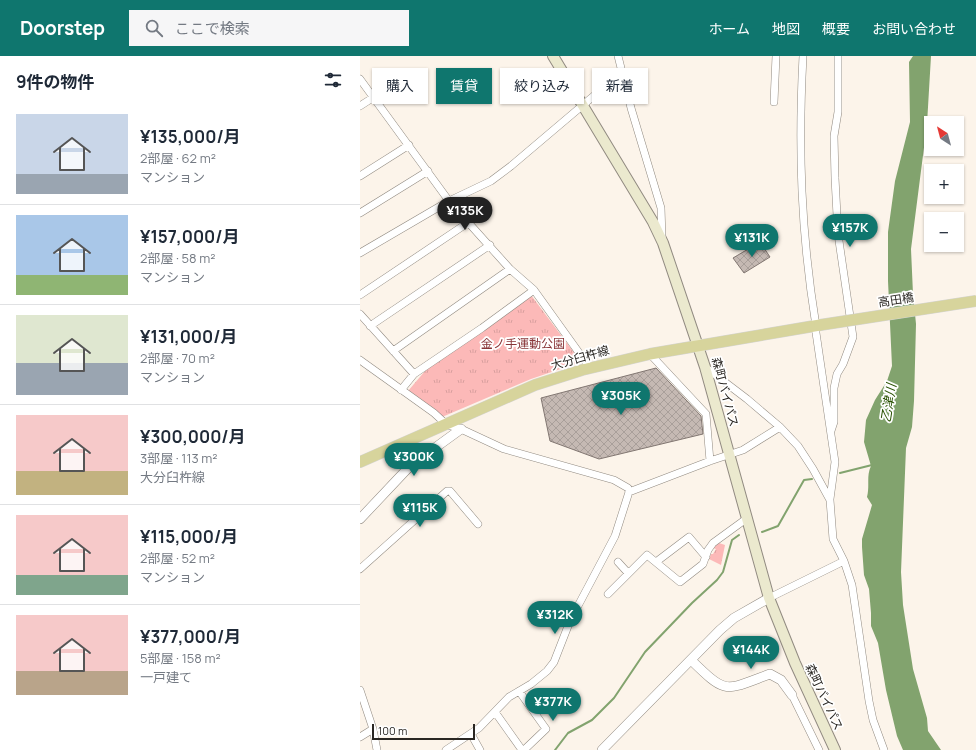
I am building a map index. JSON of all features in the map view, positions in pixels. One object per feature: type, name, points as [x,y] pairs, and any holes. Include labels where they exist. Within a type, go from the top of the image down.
[{"type":"main road","name":"森町バイパス","points":[[553,56],[560,68]]},
{"type":"main road","name":"森町バイパス","points":[[582,104],[653,222],[663,243],[705,367],[769,598],[795,663],[835,750]]},
{"type":"main road","name":"高田橋","points":[[817,326],[976,301]]},
{"type":"main road","name":"大分臼杵線","points":[[360,462],[535,385],[590,368],[650,354],[817,326]]},
{"type":"street","points":[[774,102],[776,56]]},
{"type":"street","points":[[803,56],[800,124],[801,193],[808,270],[835,462],[830,500],[832,540],[844,561],[852,585],[869,701],[873,720],[884,750]]},
{"type":"street","points":[[831,430],[834,422],[834,388],[837,374],[843,364],[853,337],[838,234],[834,136],[838,112],[838,56]]},
{"type":"street","points":[[620,58],[621,68]]},
{"type":"street","points":[[360,79],[372,94]]},
{"type":"street","points":[[584,102],[592,96]]},
{"type":"street","points":[[360,106],[372,98]]},
{"type":"street","points":[[379,104],[449,201],[510,269],[534,290],[590,368]]},
{"type":"street","points":[[360,253],[449,201],[496,177],[582,104]]},
{"type":"street","points":[[631,104],[661,208],[663,243]]},
{"type":"street","points":[[360,176],[409,145]]},
{"type":"street","points":[[360,213],[428,171]]},
{"type":"street","points":[[360,295],[469,222]]},
{"type":"street","points":[[370,326],[490,245]]},
{"type":"street","points":[[392,351],[510,269]]},
{"type":"street","points":[[401,390],[414,374],[482,328],[534,290]]},
{"type":"street","points":[[360,314],[414,374]]},
{"type":"street","points":[[650,354],[706,414],[710,461]]},
{"type":"street","points":[[360,360],[447,425],[461,429],[504,449],[614,480],[628,488],[630,492]]},
{"type":"street","points":[[705,367],[747,399],[780,427],[798,446],[830,500]]},
{"type":"street","points":[[446,750],[458,747],[509,697],[542,676],[554,662],[570,621],[615,536],[630,492],[743,450],[780,427]]},
{"type":"street","points":[[360,519],[410,466],[461,429]]},
{"type":"street","points":[[360,569],[447,491],[450,491],[478,524]]},
{"type":"street","points":[[608,594],[647,555],[680,582],[703,564],[708,550],[713,543],[746,519]]},
{"type":"street","points":[[656,562],[689,536],[706,557]]},
{"type":"street","points":[[602,750],[720,630],[734,618],[769,598],[844,561]]},
{"type":"street","points":[[618,562],[628,573]]},
{"type":"street","points":[[691,660],[715,683],[723,687],[739,685],[770,674],[781,680],[792,695],[819,750]]},
{"type":"street","points":[[360,691],[373,729],[377,750]]},
{"type":"street","points":[[495,712],[523,750],[546,729],[519,691]]},
{"type":"street","points":[[360,737],[373,729]]},
{"type":"street","points":[[471,734],[480,750]]},
{"type":"green space","name":"金ノ手運動公園","points":[[531,295],[581,362],[531,379],[442,417],[408,391],[425,371]]},
{"type":"green space","points":[[719,543],[725,545],[721,565],[709,559],[711,554],[713,554],[716,549],[713,548]]},
{"type":"water","name":"乙津川","points":[[913,56],[931,56],[927,116],[924,116],[924,147],[911,249],[916,324],[914,401],[912,427],[906,448],[901,572],[903,605],[913,669],[927,718],[928,731],[941,750],[903,750],[897,736],[886,690],[878,643],[871,626],[869,589],[864,575],[862,547],[862,539],[872,505],[867,497],[871,466],[864,442],[866,420],[875,400],[887,381],[892,366],[888,281],[888,232],[895,181],[910,122],[909,62]]},
{"type":"building","points":[[760,242],[770,257],[744,273],[733,258]]},
{"type":"building","points":[[656,368],[701,416],[703,434],[599,459],[550,441],[541,398]]},
{"type":"waterway","points":[[840,473],[872,465]]},
{"type":"waterway","points":[[762,532],[778,526],[804,480],[812,479]]},
{"type":"waterway","points":[[555,750],[568,733],[592,720],[614,698],[645,652],[692,603],[717,580],[723,572],[732,540],[739,535]]}]
